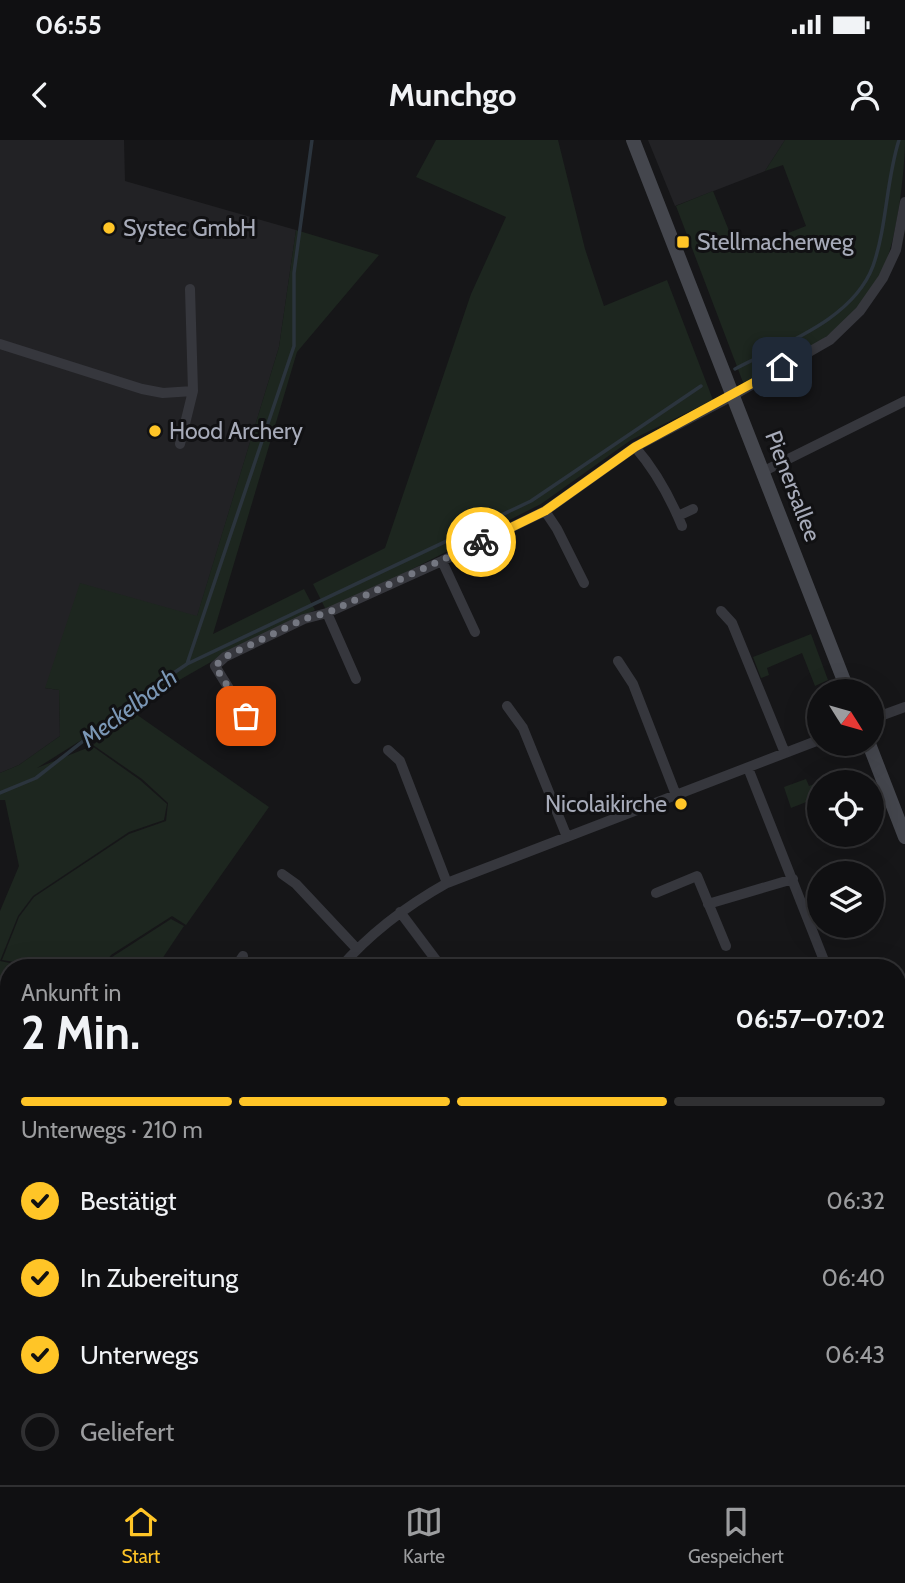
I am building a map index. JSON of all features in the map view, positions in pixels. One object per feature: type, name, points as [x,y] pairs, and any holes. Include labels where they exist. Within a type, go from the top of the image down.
[{"type":"main road","name":"Pienersallee","points":[[633,140],[843,679]]},
{"type":"main road","points":[[874,756],[905,837]]},
{"type":"street","points":[[246,716],[215,666],[225,657],[304,619],[327,613],[442,561],[545,511],[635,447],[830,340],[860,311],[883,278],[896,250],[905,202]]},
{"type":"street","points":[[180,444],[192,391],[190,289]]},
{"type":"street","points":[[0,344],[142,389],[163,393],[192,391]]},
{"type":"street","points":[[762,472],[905,401]]},
{"type":"street","points":[[635,447],[653,467],[680,521],[693,509]]},
{"type":"street","points":[[545,511],[584,583]]},
{"type":"street","points":[[442,561],[475,632]]},
{"type":"street","points":[[721,611],[732,623],[785,753]]},
{"type":"street","points":[[327,613],[356,679]]},
{"type":"street","points":[[618,662],[633,684],[676,795]]},
{"type":"street","points":[[507,706],[523,728],[567,837]]},
{"type":"street","points":[[884,715],[905,707]]},
{"type":"street","points":[[348,959],[400,912],[447,883],[807,745]]},
{"type":"street","points":[[388,750],[400,761],[447,883]]},
{"type":"street","points":[[748,768],[824,959]]},
{"type":"street","points":[[282,874],[296,884],[357,949]]},
{"type":"street","points":[[656,892],[697,877],[726,946]]},
{"type":"street","points":[[708,904],[793,879]]},
{"type":"street","points":[[400,912],[435,959]]},
{"type":"shaded area","points":[[0,140],[124,140],[125,181],[296,230],[279,347],[197,617],[45,688],[59,690],[60,736],[19,765],[0,773]]},
{"type":"shaded area","points":[[436,140],[558,140],[585,249],[604,306],[667,280],[713,400],[631,440],[541,504],[327,612],[313,584],[385,548],[471,294],[506,217],[416,177]]},
{"type":"shaded area","points":[[648,140],[785,140],[765,171],[675,206]]},
{"type":"shaded area","points":[[785,140],[905,140],[904,169],[896,223],[884,266],[867,295],[852,313],[817,343],[744,385],[676,206],[713,191],[738,253],[806,226],[783,165],[765,171]]},
{"type":"shaded area","points":[[296,230],[379,255],[297,352],[213,634],[304,589],[315,610],[232,650],[153,695],[37,768],[92,746],[140,780],[167,804],[164,820],[129,832],[33,896],[18,916],[0,959],[0,911],[19,866],[5,800],[0,800],[0,773],[19,765],[60,736],[59,690],[45,688],[80,583],[197,616],[279,347]]},
{"type":"shaded area","points":[[811,634],[828,679],[812,679],[802,653],[767,668],[769,675],[761,678],[753,657]]},
{"type":"shaded area","points":[[133,712],[269,807],[186,925],[172,916],[109,959],[2,959],[19,917],[34,897],[129,834],[166,821],[168,803],[142,779],[93,745]]},
{"type":"shaded area","points":[[806,779],[807,802],[791,808],[784,787]]},
{"type":"shaded area","points":[[171,919],[184,926],[162,959],[111,959]]},
{"type":"waterway","points":[[187,664],[294,346],[294,273],[312,140]]},
{"type":"waterway","name":"Meckelbach","points":[[735,369],[794,340],[833,316],[863,285],[878,251],[899,140]]},
{"type":"waterway","name":"Meckelbach","points":[[0,793],[36,778],[147,691],[187,664],[531,501],[701,386]]},
{"type":"way so far","points":[[246,716],[215,666],[225,657],[304,619],[327,613],[481,542]]},
{"type":"place","name":"Systec GmbH","points":[[109,228]]},
{"type":"place","name":"Stellmacherweg","points":[[683,242]]},
{"type":"place","name":"Hood Archery","points":[[155,431]]},
{"type":"place","name":"Nicolaikirche","points":[[681,804]]},
{"type":"route","points":[[481,542],[545,511],[635,447],[782,367]]}]
